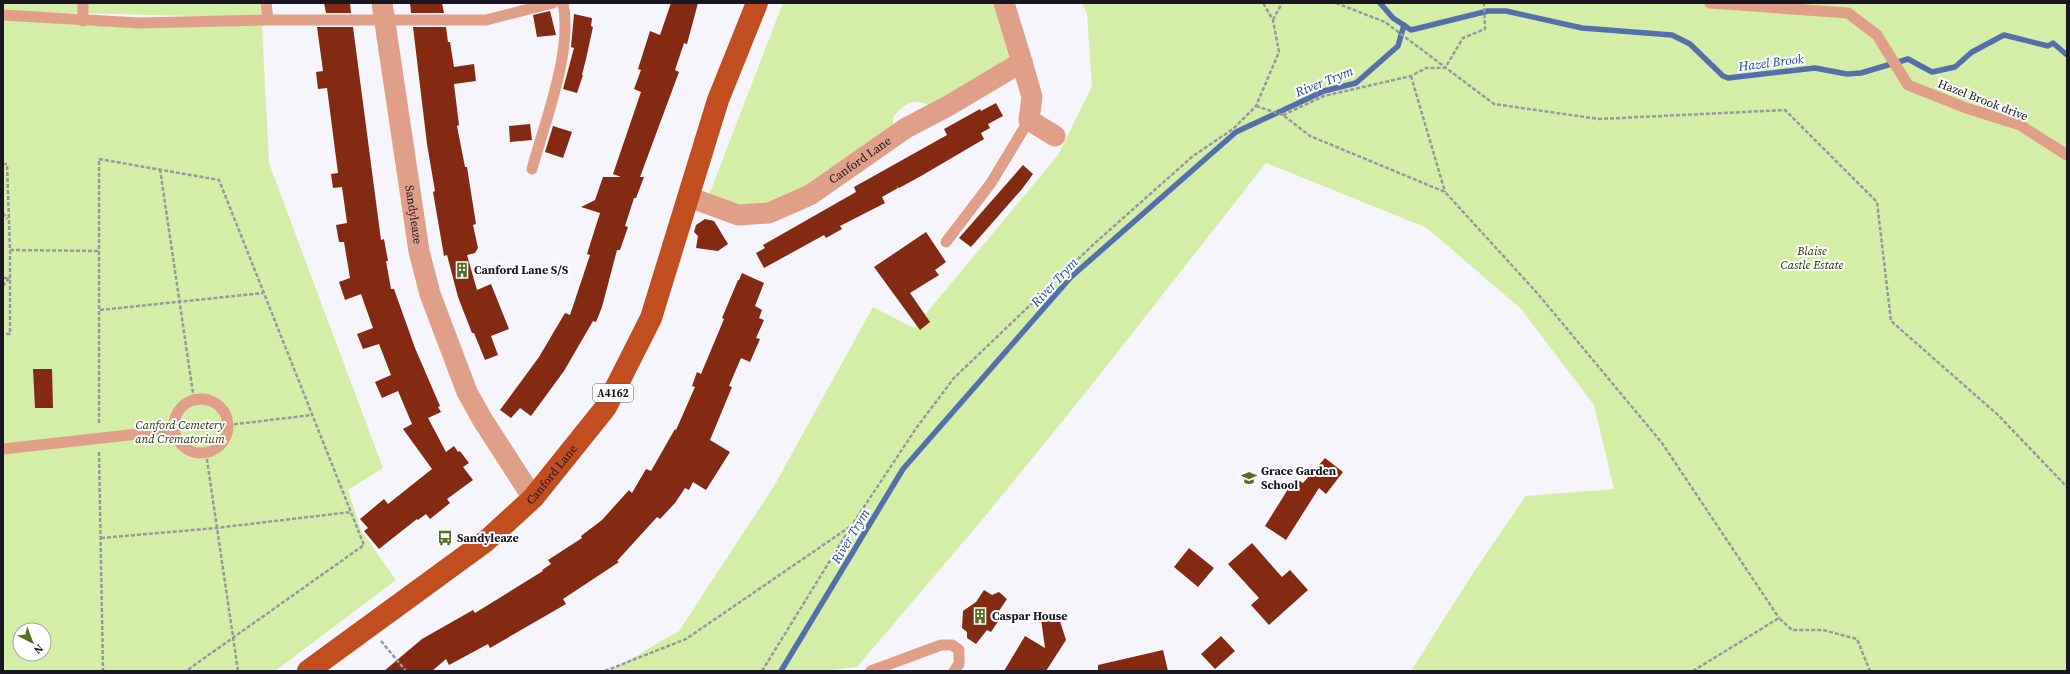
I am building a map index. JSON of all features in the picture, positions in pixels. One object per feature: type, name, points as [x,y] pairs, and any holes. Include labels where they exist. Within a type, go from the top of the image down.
[{"type":"main road","name":"Canford Lane","points":[[308,671],[486,540],[533,498],[606,407],[651,318],[718,100],[758,3]]},
{"type":"street","points":[[1004,3],[1032,97],[1029,120],[1055,136]]},
{"type":"street","name":"Sandyleaze","points":[[383,12],[419,251],[430,294],[467,392],[482,419],[533,498]]},
{"type":"street","name":"Canford Lane","points":[[689,197],[738,215],[769,213],[810,195],[906,128],[1022,62]]},
{"type":"lane","points":[[83,3],[83,21]]},
{"type":"lane","points":[[266,3],[268,20]]},
{"type":"lane","points":[[3,15],[83,21],[139,23],[268,20],[383,12],[486,20],[553,3]]},
{"type":"lane","points":[[532,169],[554,91],[563,51],[566,18],[563,3]]},
{"type":"lane","name":"Hazel Brook drive","points":[[1710,3],[1848,13],[1877,35],[1908,85],[1966,108],[2020,125],[2067,154]]},
{"type":"lane","points":[[946,242],[991,183],[1029,120]]},
{"type":"lane","points":[[194,400],[213,402],[223,412],[228,424],[224,440],[213,450],[206,453],[197,453],[185,448],[176,438],[174,430],[176,414],[181,408],[194,400]]},
{"type":"lane","points":[[3,449],[174,430]]},
{"type":"lane","points":[[871,671],[941,645],[952,646],[958,650],[959,664],[954,671]]},
{"type":"path","points":[[762,671],[852,525],[917,427],[954,378],[1095,243],[1193,156],[1234,129],[1256,106],[1279,52],[1273,20],[1263,3]]},
{"type":"path","points":[[1273,20],[1282,3]]},
{"type":"path","points":[[1336,3],[1385,22],[1494,104],[1599,119],[1785,110],[1877,202],[1891,321],[1998,415],[2067,487]]},
{"type":"path","points":[[1445,68],[1463,38],[1485,29],[1484,3]]},
{"type":"path","points":[[1283,115],[1324,96],[1411,76],[1426,68],[1445,68]]},
{"type":"path","points":[[1411,76],[1445,192]]},
{"type":"path","points":[[1256,106],[1283,115],[1310,136],[1445,192],[1538,294],[1662,443],[1779,618],[1792,630],[1823,630],[1857,639],[1870,671]]},
{"type":"path","points":[[103,671],[99,438],[99,159],[219,180],[364,545],[186,671]]},
{"type":"path","points":[[3,164],[7,164],[10,250],[8,278],[10,334],[3,334]]},
{"type":"path","points":[[160,169],[178,302],[194,400]]},
{"type":"path","points":[[3,213],[8,220]]},
{"type":"path","points":[[10,250],[99,251]]},
{"type":"path","points":[[3,278],[8,278]]},
{"type":"path","points":[[3,286],[8,278]]},
{"type":"path","points":[[100,310],[264,292]]},
{"type":"path","points":[[228,424],[312,415]]},
{"type":"path","points":[[206,453],[232,639],[238,671]]},
{"type":"path","points":[[101,538],[216,528],[351,512]]},
{"type":"path","points":[[605,671],[686,639],[852,525]]},
{"type":"path","points":[[1693,671],[1779,618]]},
{"type":"path","points":[[369,627],[406,671]]},
{"type":"green space","points":[[3,3],[260,3],[262,18],[3,11]]},
{"type":"green space","points":[[783,3],[1000,3],[1010,59],[931,107],[920,102],[906,105],[893,117],[893,129],[805,189],[767,205],[742,206],[709,195]]},
{"type":"green space","name":"Blaise Castle Estate","points":[[1082,3],[2067,3],[2067,671],[1411,671],[1475,570],[1526,496],[1614,489],[1594,405],[1521,309],[1427,228],[1266,163],[1083,396],[982,520],[857,667],[823,671],[610,671],[679,631],[774,486],[873,307],[914,328],[1058,155],[1092,86],[1087,14]]},
{"type":"green space","name":"Canford Cemetery and Crematorium","points":[[3,19],[83,25],[262,25],[269,163],[383,468],[348,490],[361,530],[396,580],[275,671],[3,671]]},
{"type":"building","points":[[324,3],[350,3],[351,13],[326,13]]},
{"type":"building","points":[[410,3],[442,3],[444,13],[411,13]]},
{"type":"building","points":[[671,3],[698,3],[687,44],[684,43],[675,70],[679,72],[640,177],[644,177],[636,198],[634,198],[625,226],[628,227],[620,250],[617,250],[602,307],[596,322],[593,321],[564,371],[531,416],[520,408],[511,418],[500,410],[539,357],[565,313],[570,315],[590,255],[587,254],[600,213],[581,207],[595,200],[603,177],[621,177],[613,174],[641,92],[634,89],[641,70],[638,69],[650,31],[660,35]]},
{"type":"building","points":[[550,11],[556,35],[537,37],[533,15]]},
{"type":"building","points":[[574,14],[592,18],[591,26],[593,27],[583,75],[577,93],[563,89],[574,48],[571,47]]},
{"type":"building","points":[[317,27],[353,27],[381,240],[384,239],[391,289],[394,289],[415,348],[440,406],[438,407],[441,412],[428,418],[446,452],[454,446],[469,463],[463,467],[473,480],[447,499],[450,503],[430,519],[426,514],[418,520],[417,519],[379,549],[364,531],[368,528],[360,519],[384,499],[388,504],[432,469],[403,429],[412,424],[398,391],[382,398],[375,382],[391,375],[379,344],[363,349],[357,334],[373,328],[361,294],[345,300],[339,282],[350,278],[344,242],[339,242],[336,225],[347,223],[342,187],[333,188],[331,174],[338,173],[327,88],[318,89],[316,72],[323,71]]},
{"type":"building","points":[[413,27],[446,27],[454,67],[474,64],[476,81],[454,84],[459,125],[457,126],[465,167],[467,167],[476,224],[473,225],[478,248],[475,253],[467,255],[477,290],[491,284],[509,329],[491,336],[498,355],[485,360],[474,333],[472,333],[458,297],[447,255],[444,256],[433,192],[435,191],[427,144]]},
{"type":"building","points":[[996,103],[1003,116],[988,124],[990,128],[981,133],[984,139],[899,188],[896,186],[898,188],[882,197],[885,203],[840,226],[842,229],[826,238],[824,235],[764,268],[756,253],[765,248],[763,245],[856,192],[854,187],[947,135],[944,129],[980,109],[981,111]]},
{"type":"building","points":[[530,124],[532,140],[510,142],[509,126]]},
{"type":"building","points":[[553,126],[572,132],[563,158],[545,152]]},
{"type":"building","points":[[1023,165],[1033,174],[1022,189],[971,247],[959,238]]},
{"type":"building","points":[[705,219],[714,221],[728,244],[718,251],[696,248],[698,236],[694,232],[696,225]]},
{"type":"building","points":[[926,232],[946,262],[935,270],[939,275],[910,293],[930,322],[920,330],[874,267]]},
{"type":"building","points":[[742,273],[764,283],[755,306],[762,310],[759,318],[764,320],[756,338],[760,339],[750,362],[741,358],[729,386],[732,387],[710,440],[730,452],[706,490],[693,482],[689,490],[685,488],[675,503],[660,519],[657,517],[617,561],[619,562],[563,599],[566,604],[490,648],[488,644],[449,665],[446,659],[432,671],[384,671],[422,639],[473,610],[475,613],[543,571],[542,570],[551,564],[548,560],[582,538],[581,536],[602,520],[629,490],[632,493],[646,469],[651,471],[675,429],[676,430],[695,387],[692,386],[697,372],[701,374],[724,319],[722,318]]},
{"type":"building","points":[[33,369],[52,369],[53,408],[35,408]]},
{"type":"building","points":[[1325,458],[1343,472],[1326,494],[1319,488],[1286,540],[1265,526],[1295,478],[1303,483]]},
{"type":"building","points":[[1252,543],[1282,577],[1290,570],[1308,590],[1269,625],[1251,605],[1259,598],[1228,564]]},
{"type":"building","points":[[1189,548],[1214,568],[1198,587],[1174,567]]},
{"type":"building","name":"Caspar House","points":[[984,590],[992,595],[999,592],[1007,599],[995,617],[999,620],[991,632],[987,630],[976,644],[967,638],[967,632],[962,628],[963,611],[976,602]]},
{"type":"building","points":[[1058,615],[1066,640],[1046,671],[1004,671],[1025,636],[1045,648],[1041,619]]},
{"type":"building","points":[[1221,636],[1235,651],[1215,669],[1201,654]]},
{"type":"building","points":[[1163,650],[1168,671],[1098,671],[1098,665]]},
{"type":"waterway","name":"Hazel Brook","points":[[1380,3],[1393,18],[1411,30],[1488,11],[1506,11],[1582,28],[1672,35],[1690,44],[1723,76],[1728,78],[1815,68],[1847,74],[1861,73],[1908,59],[1932,72],[1955,67],[1972,52],[2004,35],[2048,46],[2053,43],[2067,55]]},
{"type":"waterway","name":"River Trym","points":[[781,671],[903,469],[1071,277],[1236,132],[1324,91],[1356,83],[1398,46],[1404,25]]},
{"type":"place","name":"Canford Lane S/S","points":[[462,270]]},
{"type":"place","name":"Grace Garden School","points":[[1249,478]]},
{"type":"place","name":"Sandyleaze","points":[[445,538]]},
{"type":"place","name":"Caspar House","points":[[980,616]]}]
